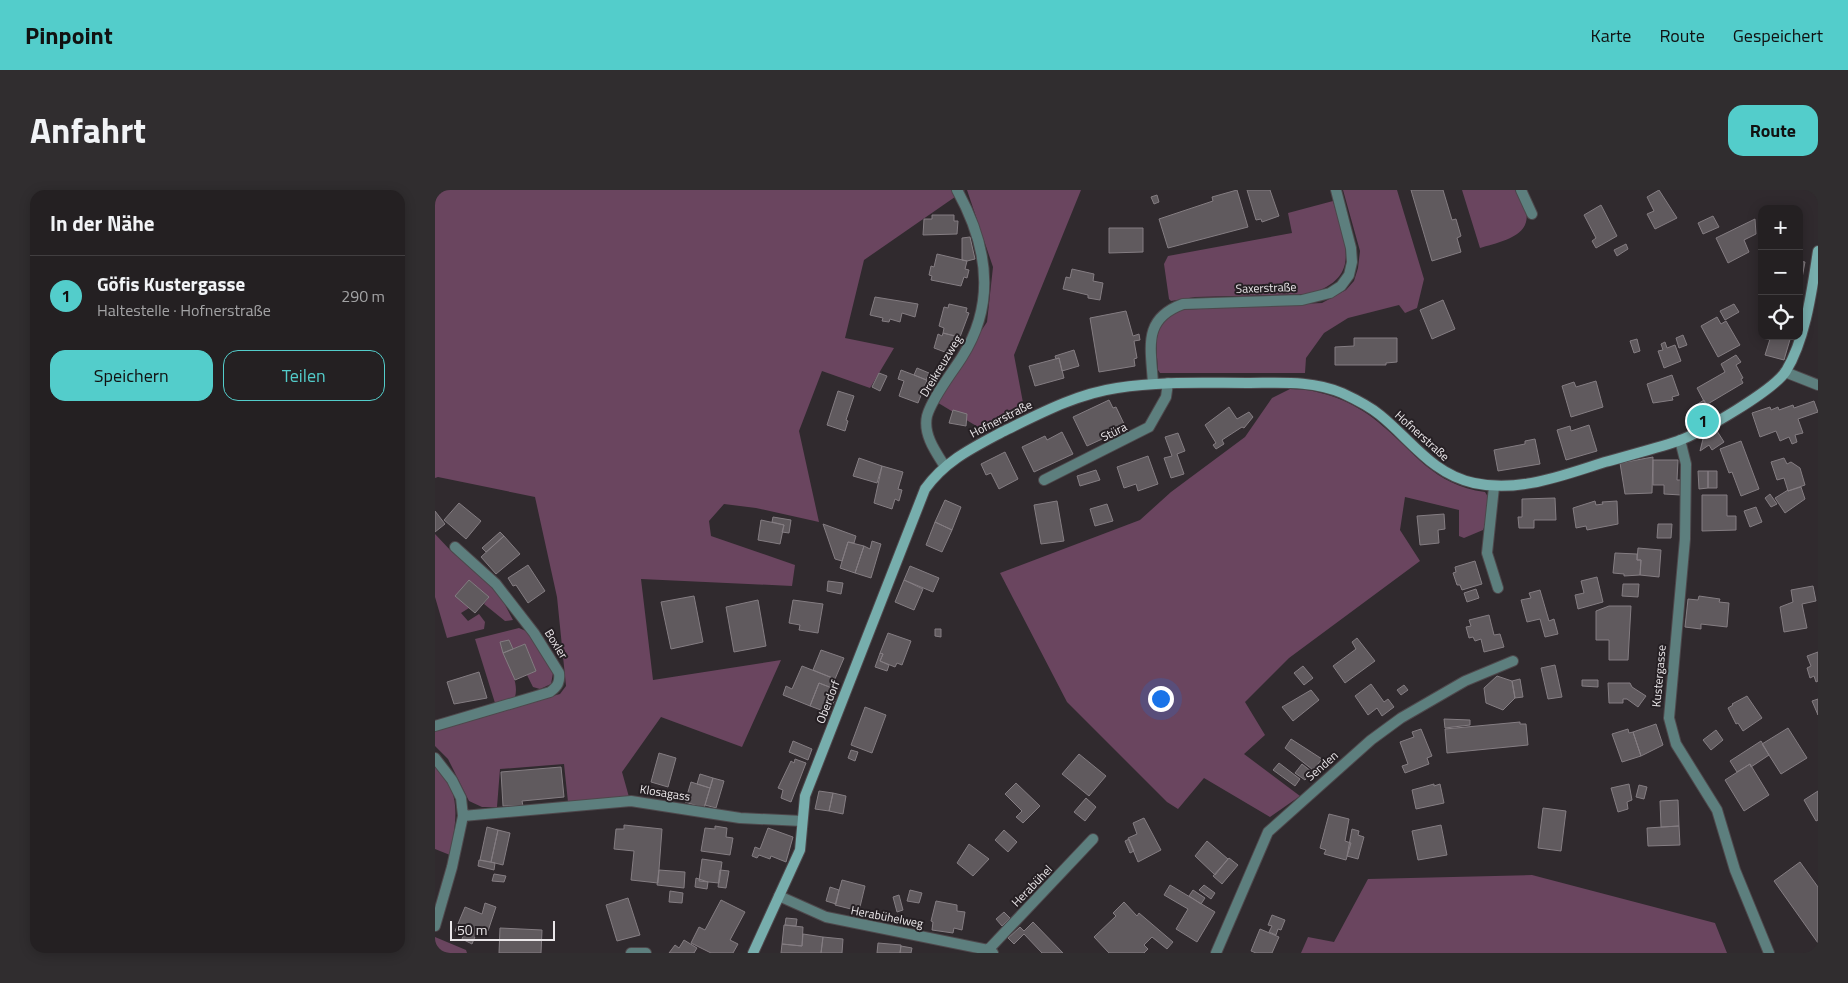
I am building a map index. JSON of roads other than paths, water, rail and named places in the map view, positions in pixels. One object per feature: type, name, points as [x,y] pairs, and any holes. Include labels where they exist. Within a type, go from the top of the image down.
[{"type":"main road","name":"Hofnerstraße","points":[[944,466],[963,452],[1052,407],[1115,388],[1168,383],[1311,383],[1339,391],[1379,414],[1417,451],[1442,471],[1471,482],[1494,487],[1534,483],[1680,440],[1766,390],[1785,372],[1794,354],[1809,305],[1818,252]]},
{"type":"main road","name":"Oberdorf","points":[[753,953],[800,850],[805,796],[925,489],[944,466]]},
{"type":"street","name":"Dreikreuzweg","points":[[944,466],[932,445],[927,430],[927,417],[969,346],[978,324],[985,279],[984,262],[978,238],[957,190]]},
{"type":"street","name":"Saxerstraße","points":[[1153,384],[1151,334],[1163,313],[1172,308],[1183,304],[1309,299],[1330,293],[1341,286],[1349,275],[1352,262],[1351,248],[1336,190]]},
{"type":"street","points":[[1521,190],[1532,214]]},
{"type":"street","points":[[1785,372],[1818,385]]},
{"type":"street","name":"Stüra","points":[[1044,480],[1149,427],[1166,397],[1168,383]]},
{"type":"street","name":"Kustergasse","points":[[1680,440],[1687,464],[1685,539],[1669,718],[1676,744],[1717,810],[1735,870],[1769,953]]},
{"type":"street","points":[[1494,487],[1487,553],[1498,588]]},
{"type":"street","name":"Boxler","points":[[435,726],[550,692],[557,686],[560,680],[559,672],[534,633],[496,584],[455,547]]},
{"type":"street","name":"Senden","points":[[1216,953],[1268,832],[1371,740],[1389,727],[1465,681],[1513,661]]},
{"type":"street","points":[[435,758],[452,780],[461,798],[463,816],[452,867],[435,926]]},
{"type":"street","name":"Klosagass","points":[[463,816],[631,801],[741,818],[802,820]]},
{"type":"street","name":"Herabühel","points":[[991,951],[1093,839]]},
{"type":"street","name":"Herabühelweg","points":[[779,896],[826,917],[991,951]]},
{"type":"street","points":[[631,953],[646,953]]},
{"type":"place","name":"Göfis Kustergasse","points":[[1703,421]]}]
